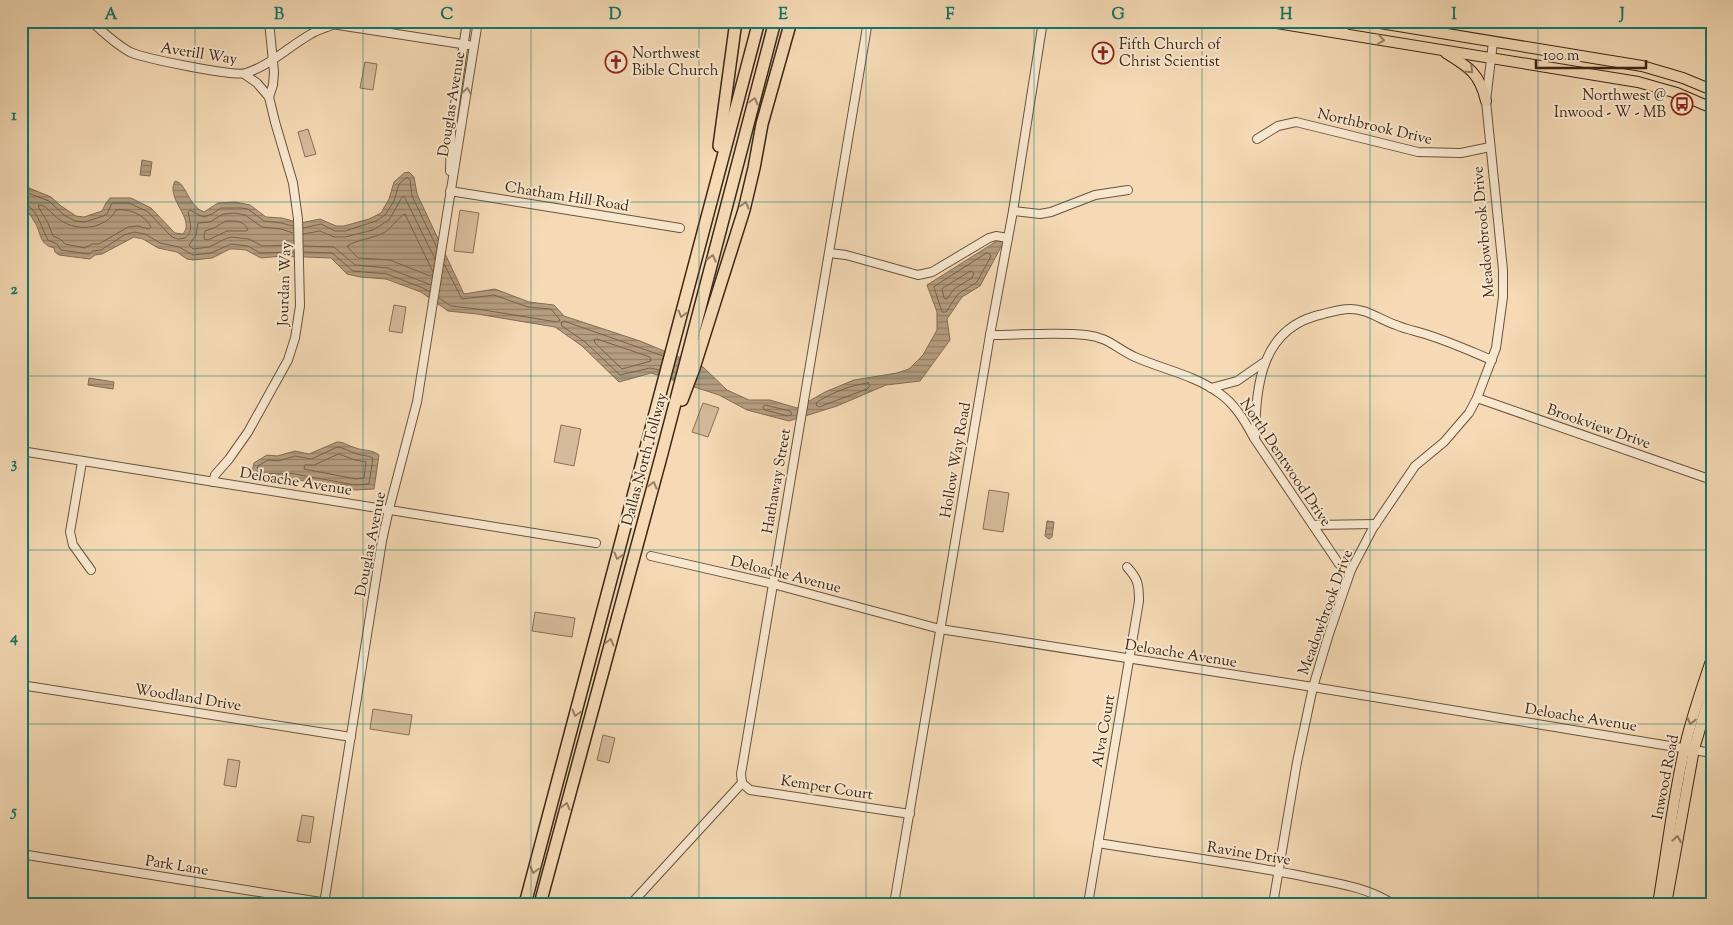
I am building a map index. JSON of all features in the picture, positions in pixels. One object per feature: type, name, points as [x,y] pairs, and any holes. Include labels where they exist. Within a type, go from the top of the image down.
[{"type":"highway","points":[[714,189],[736,21]]},
{"type":"highway","name":"Dallas North Tollway","points":[[525,904],[759,21]]},
{"type":"highway","name":"Dallas North Tollway","points":[[540,904],[661,458],[775,21]]},
{"type":"highway","points":[[661,458],[694,368],[741,218],[750,187],[762,124],[791,21]]},
{"type":"main road","points":[[1264,21],[1638,82],[1678,93],[1712,108]]},
{"type":"main road","points":[[1368,21],[1642,66],[1683,78],[1712,90]]},
{"type":"main road","points":[[1440,50],[1472,70],[1483,86],[1486,101]]},
{"type":"main road","points":[[1638,82],[1642,66]]},
{"type":"main road","name":"Inwood Road","points":[[1662,903],[1690,748],[1694,709],[1712,658]]},
{"type":"main road","name":"Inwood Road","points":[[1690,748],[1712,687]]},
{"type":"street","name":"Averill Way","points":[[90,21],[130,52],[148,58],[228,73],[244,74],[273,61],[312,33],[332,25]]},
{"type":"street","name":"Jourdan Way","points":[[213,482],[215,475],[234,453],[248,432],[292,350],[296,338],[300,306],[298,219],[293,183],[274,122],[269,97],[273,85],[274,72],[269,21]]},
{"type":"street","points":[[312,21],[474,46]]},
{"type":"street","name":"Douglas Avenue","points":[[450,191],[450,148],[467,21]]},
{"type":"street","name":"Douglas Avenue","points":[[325,904],[382,541],[418,402],[478,21]]},
{"type":"street","name":"Hathaway Street","points":[[742,783],[741,774],[868,21]]},
{"type":"street","name":"Hollow Way Road","points":[[894,904],[1044,21]]},
{"type":"street","points":[[1343,34],[1345,21]]},
{"type":"street","name":"Meadowbrook Drive","points":[[1273,904],[1297,762],[1313,687],[1351,570],[1376,524],[1415,466],[1444,442],[1469,413],[1492,360],[1501,320],[1503,297],[1503,270],[1486,101],[1493,42]]},
{"type":"street","points":[[244,74],[256,83],[269,97]]},
{"type":"street","points":[[454,110],[464,111]]},
{"type":"street","name":"Northbrook Drive","points":[[1257,138],[1278,126],[1296,122],[1418,152],[1461,153],[1490,147]]},
{"type":"street","points":[[1013,211],[1040,214],[1051,212],[1095,195],[1128,190]]},
{"type":"street","name":"Chatham Hill Road","points":[[450,191],[680,228]]},
{"type":"street","points":[[829,254],[846,255],[918,275],[932,272],[989,238],[996,236],[1008,238]]},
{"type":"street","points":[[1255,438],[1257,396],[1264,362],[1272,345],[1288,330],[1307,317],[1350,308],[1368,313],[1397,326],[1459,346],[1492,360]]},
{"type":"street","name":"North Dentwood Drive","points":[[990,335],[1088,334],[1109,340],[1131,355],[1161,368],[1185,375],[1219,393],[1236,409],[1339,564],[1351,570]]},
{"type":"street","points":[[1211,388],[1237,381],[1264,362]]},
{"type":"street","name":"Brookview Drive","points":[[1477,398],[1712,480]]},
{"type":"street","name":"Deloache Avenue","points":[[21,452],[596,543]]},
{"type":"street","points":[[82,462],[70,532],[73,545],[91,570]]},
{"type":"street","points":[[1313,524],[1376,524]]},
{"type":"street","name":"Deloache Avenue","points":[[651,556],[773,584],[940,629],[1712,752]]},
{"type":"street","name":"Alva Court","points":[[1088,904],[1139,601],[1137,578],[1128,567]]},
{"type":"street","name":"Woodland Drive","points":[[21,685],[351,737]]},
{"type":"street","points":[[631,904],[742,783]]},
{"type":"street","name":"Kemper Court","points":[[742,783],[750,790],[910,814]]},
{"type":"street","name":"Ravine Drive","points":[[1098,843],[1278,871],[1362,889],[1382,897],[1393,904]]},
{"type":"street","name":"Park Lane","points":[[21,854],[325,904]]},
{"type":"shaded area","points":[[365,62],[377,64],[373,90],[360,88]]},
{"type":"shaded area","points":[[308,129],[316,154],[305,157],[298,132]]},
{"type":"shaded area","points":[[460,210],[479,213],[473,253],[454,251]]},
{"type":"shaded area","points":[[394,305],[406,307],[402,333],[389,331]]},
{"type":"shaded area","points":[[703,403],[719,408],[708,437],[692,432]]},
{"type":"shaded area","points":[[561,425],[581,429],[574,466],[554,462]]},
{"type":"shaded area","points":[[989,490],[1009,493],[1003,532],[983,529]]},
{"type":"shaded area","points":[[535,612],[575,618],[572,637],[532,631]]},
{"type":"shaded area","points":[[373,709],[412,715],[409,735],[370,729]]},
{"type":"shaded area","points":[[603,735],[615,738],[609,763],[597,760]]},
{"type":"shaded area","points":[[228,759],[240,761],[236,787],[224,785]]},
{"type":"shaded area","points":[[302,815],[314,817],[310,843],[297,841]]},
{"type":"water","points":[[142,160],[152,162],[150,176],[140,175]]},
{"type":"water","points":[[409,172],[414,177],[417,194],[464,294],[495,289],[529,302],[554,305],[564,316],[640,341],[703,367],[727,390],[749,400],[770,400],[797,408],[825,392],[854,380],[897,373],[909,369],[923,355],[937,330],[937,312],[927,285],[1008,234],[980,286],[962,297],[947,319],[950,340],[920,381],[886,385],[837,406],[789,421],[747,410],[719,395],[651,373],[619,382],[582,346],[555,327],[448,311],[421,292],[386,279],[347,274],[331,258],[282,256],[261,258],[246,250],[230,249],[212,258],[193,260],[187,259],[177,252],[158,248],[143,239],[134,237],[90,259],[59,255],[55,252],[54,248],[45,244],[33,219],[21,206],[21,179],[29,188],[51,197],[76,216],[84,217],[102,211],[110,198],[131,198],[151,208],[175,233],[183,234],[186,222],[174,195],[175,181],[182,186],[198,209],[204,212],[218,203],[235,202],[250,205],[266,217],[282,218],[300,223],[320,219],[336,226],[344,226],[369,219],[381,213],[389,199],[394,182],[404,173]]},
{"type":"water","points":[[89,378],[114,382],[113,389],[88,385]]},
{"type":"water","points":[[337,442],[379,455],[374,489],[355,490],[288,478],[285,480],[251,476],[254,463],[267,455],[277,456],[295,451],[309,454]]},
{"type":"water","points":[[1047,521],[1054,522],[1052,537],[1049,539],[1045,536]]},
{"type":"place","name":"Fifth Church of Christ Scientist","points":[[1103,53]]},
{"type":"place","name":"Northwest Bible Church","points":[[616,62]]},
{"type":"place","name":"Northwest @ Inwood - W - MB","points":[[1682,104]]}]
